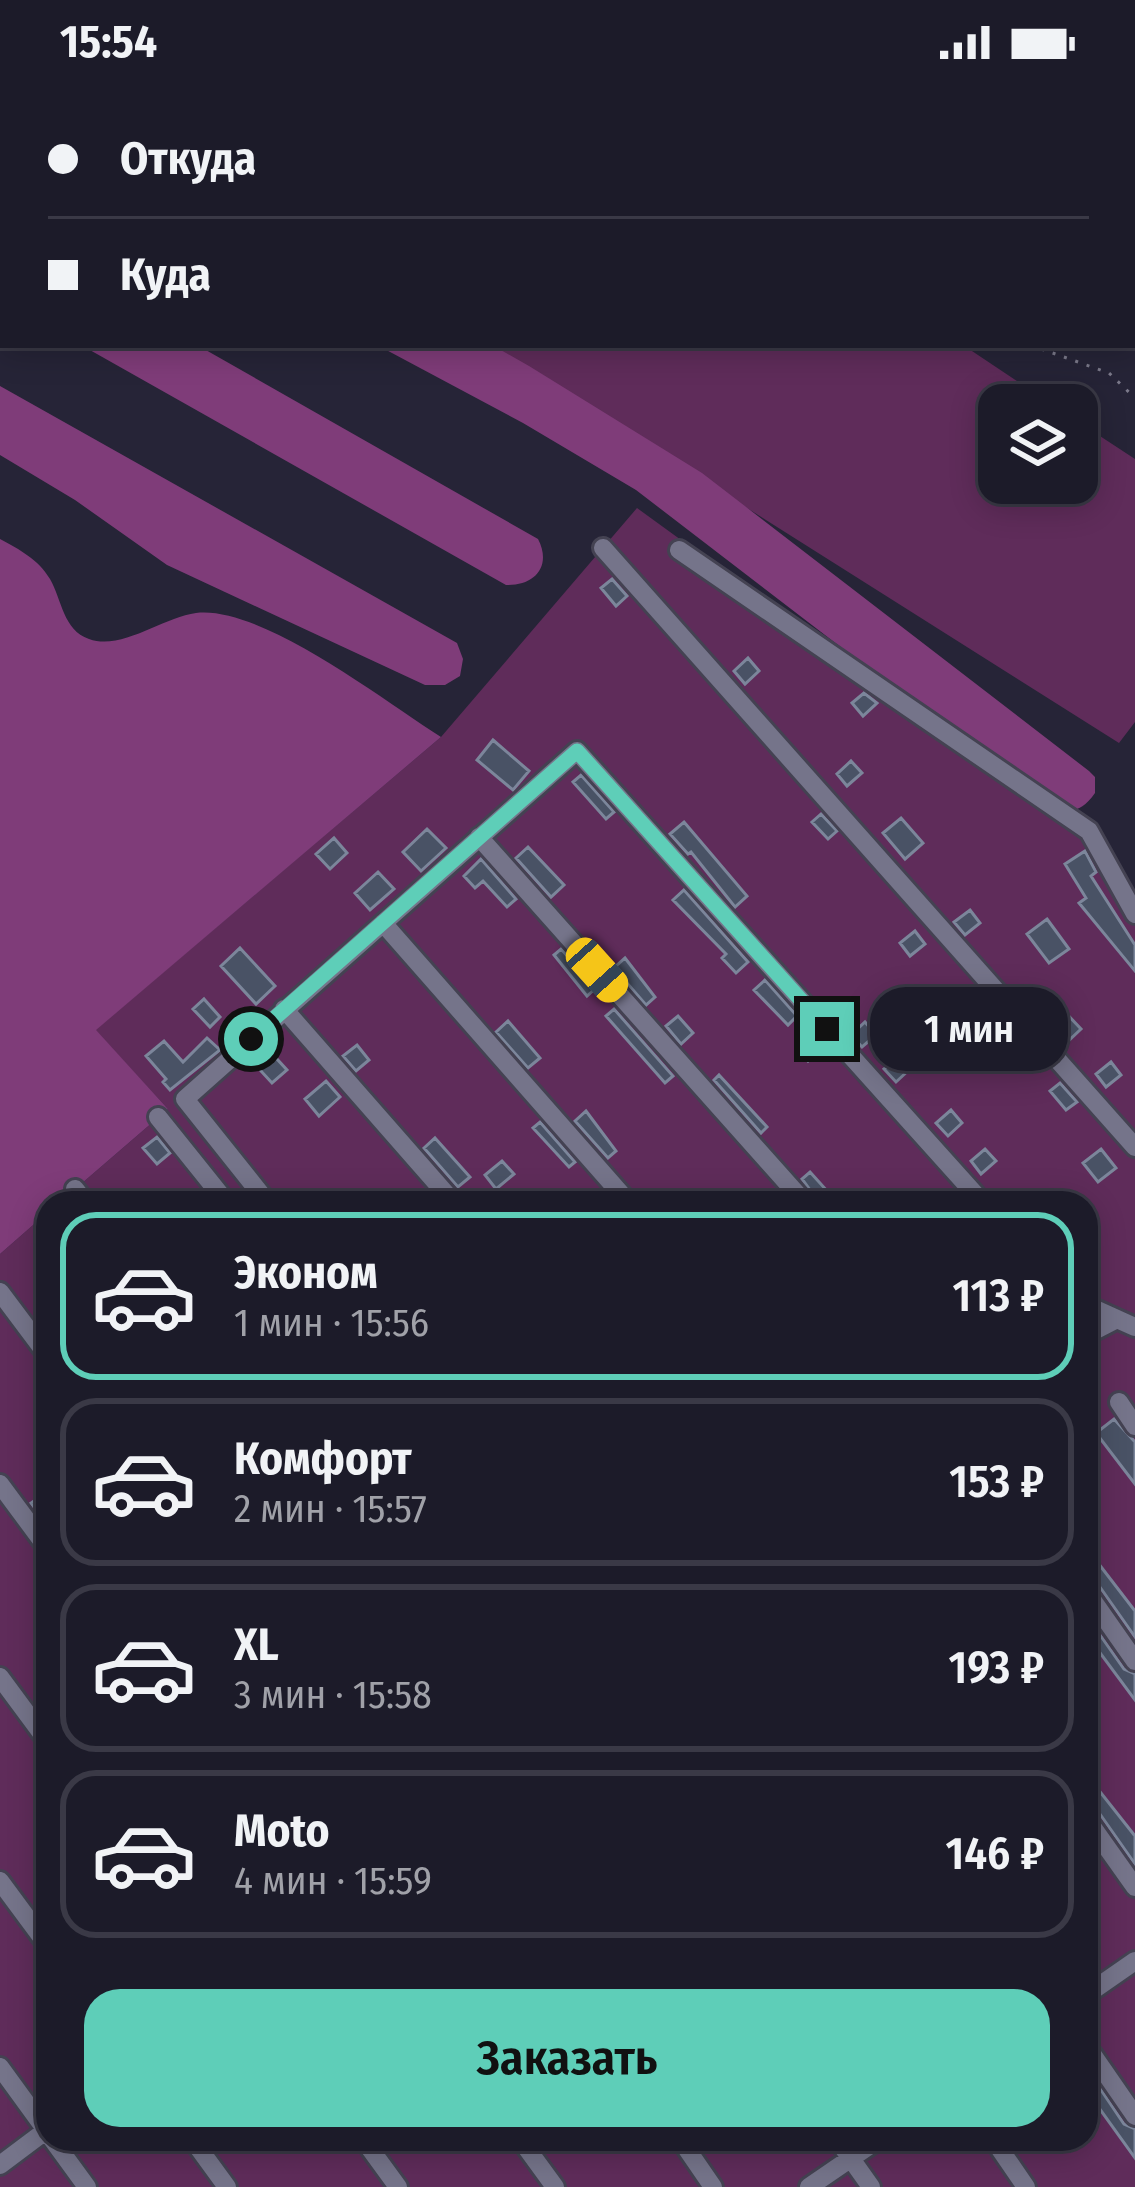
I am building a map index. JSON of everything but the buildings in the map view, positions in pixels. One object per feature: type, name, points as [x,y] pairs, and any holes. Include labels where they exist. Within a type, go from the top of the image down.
[{"type":"street","points":[[603,548],[1135,1147]]},
{"type":"street","points":[[679,550],[1089,831],[1135,914]]},
{"type":"street","points":[[258,1191],[185,1099],[577,751],[972,1191]]},
{"type":"street","points":[[479,837],[794,1191]]},
{"type":"street","points":[[383,923],[618,1191]]},
{"type":"street","points":[[284,1010],[443,1191]]},
{"type":"street","points":[[158,1117],[217,1191]]},
{"type":"street","points":[[0,1292],[36,1340]]},
{"type":"street","points":[[1098,1310],[1126,1323]]},
{"type":"street","points":[[1119,1402],[1135,1426]]},
{"type":"street","points":[[0,1484],[36,1533]]},
{"type":"street","points":[[1098,1608],[1135,1661]]},
{"type":"street","points":[[0,1677],[36,1726]]},
{"type":"street","points":[[1098,1835],[1135,1887]]},
{"type":"street","points":[[0,1881],[36,1930]]},
{"type":"street","points":[[1098,1987],[1135,1961]]},
{"type":"street","points":[[1098,2062],[1135,2116]]},
{"type":"street","points":[[0,2067],[36,2115]]},
{"type":"street","points":[[0,2164],[36,2141]]},
{"type":"street","points":[[62,2151],[88,2187]]},
{"type":"street","points":[[201,2151],[227,2187]]},
{"type":"street","points":[[372,2151],[398,2187]]},
{"type":"street","points":[[529,2151],[555,2187]]},
{"type":"street","points":[[688,2151],[713,2187]]},
{"type":"street","points":[[846,2151],[871,2187]]},
{"type":"street","points":[[809,2187],[861,2151]]},
{"type":"street","points":[[1001,2151],[1026,2187]]},
{"type":"path","points":[[1038,348],[1109,373],[1135,398]]},
{"type":"shaded area","points":[[86,348],[202,348],[538,539],[543,558],[538,572],[525,582],[506,585]]},
{"type":"shaded area","points":[[383,348],[497,348],[702,473],[1089,771],[1095,777],[1095,793],[1074,810],[1048,806],[636,490]]},
{"type":"shaded area","points":[[494,348],[968,348],[1022,384],[978,384],[978,504],[1098,504],[1098,435],[1135,459],[1135,722],[1119,743]]},
{"type":"shaded area","points":[[0,386],[457,643],[463,659],[460,676],[445,685],[425,685],[167,565],[75,500],[0,455]]},
{"type":"shaded area","points":[[637,508],[1074,825],[1135,920],[1135,2187],[0,2187],[0,1254],[36,1222],[36,2151],[1098,2151],[1098,1191],[73,1191],[168,1109],[95,1030],[441,737]]},
{"type":"shaded area","points":[[0,539],[40,566],[68,622],[80,635],[115,641],[183,616],[223,615],[287,639],[441,737],[96,1030],[168,1109],[73,1191],[36,1191],[36,1222],[0,1254]]},
{"type":"route","points":[[251,1039],[577,751],[827,1029]]}]
